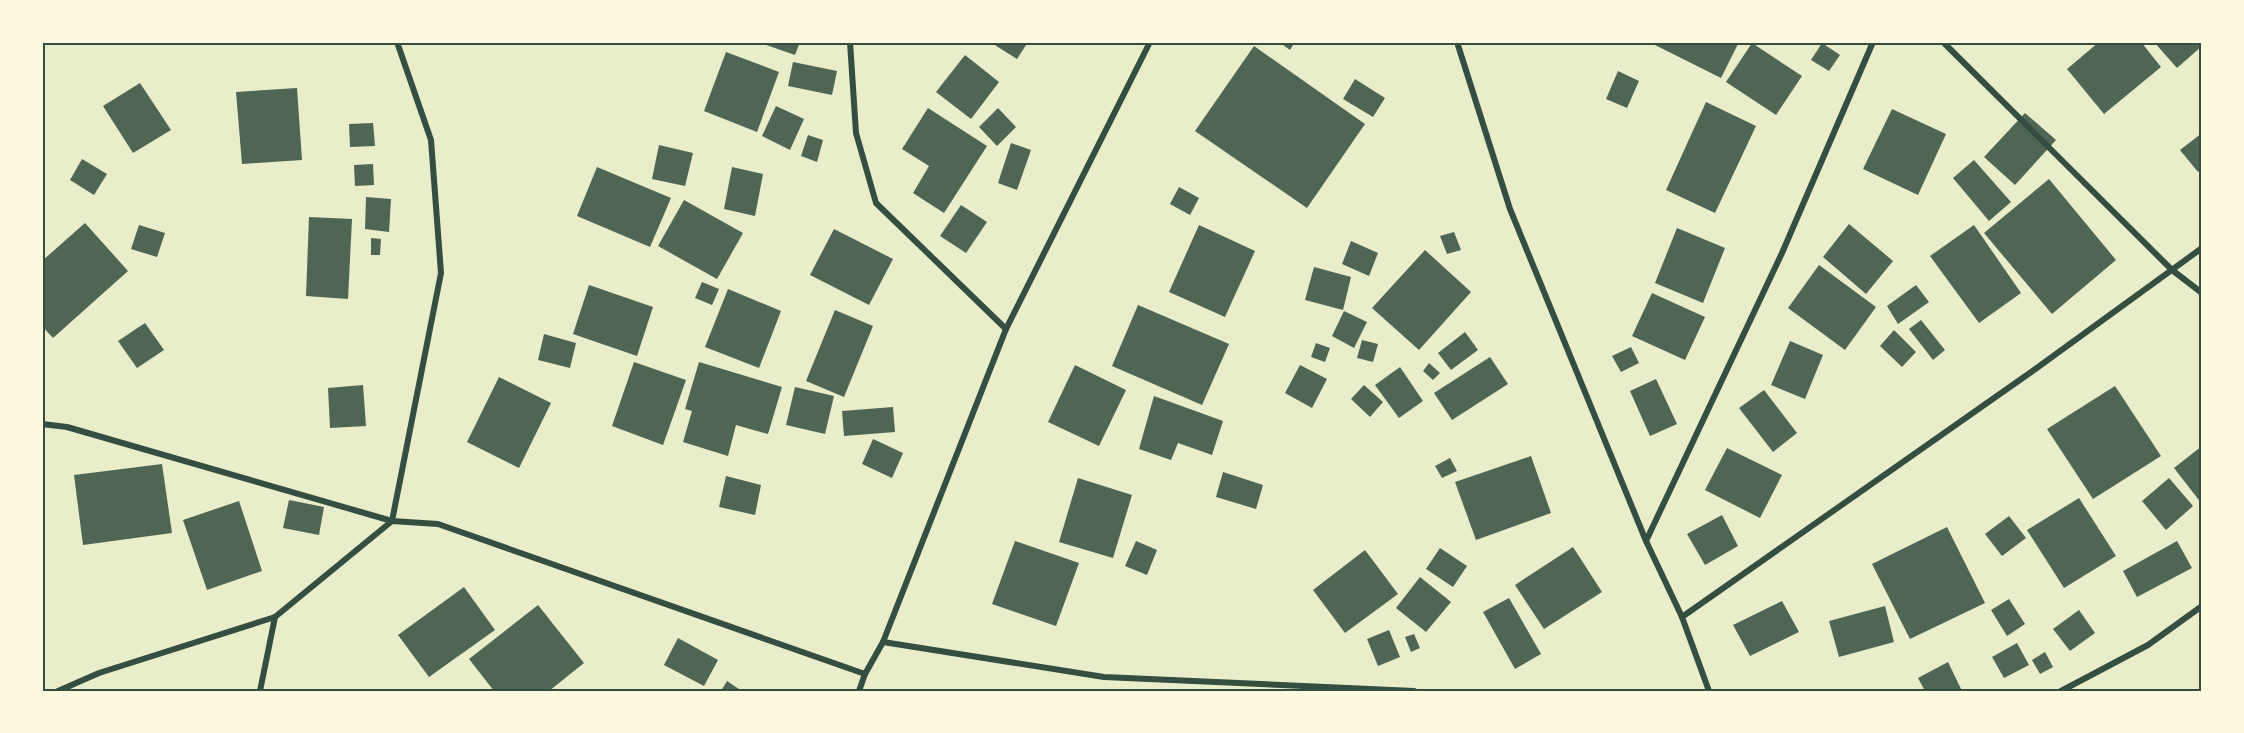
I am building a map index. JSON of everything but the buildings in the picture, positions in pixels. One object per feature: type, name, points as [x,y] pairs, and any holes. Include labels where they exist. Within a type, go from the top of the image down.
[{"type":"street","points":[[58,691],[99,673],[275,616],[392,520],[441,273],[431,140],[397,42]]},
{"type":"street","points":[[850,42],[855,133],[876,203],[1006,329]]},
{"type":"street","points":[[859,691],[865,674],[883,642],[1006,329],[1150,42]]},
{"type":"street","points":[[1456,42],[1510,209],[1646,541],[1682,617],[1709,691]]},
{"type":"street","points":[[1646,541],[1782,253],[1873,42]]},
{"type":"street","points":[[1943,42],[2172,270],[2202,293]]},
{"type":"street","points":[[1682,617],[2202,248]]},
{"type":"street","points":[[42,424],[67,427],[392,520],[438,524],[865,674]]},
{"type":"street","points":[[2061,691],[2148,645],[2202,606]]},
{"type":"street","points":[[260,691],[275,616]]},
{"type":"street","points":[[883,642],[1104,677],[1414,691]]}]
